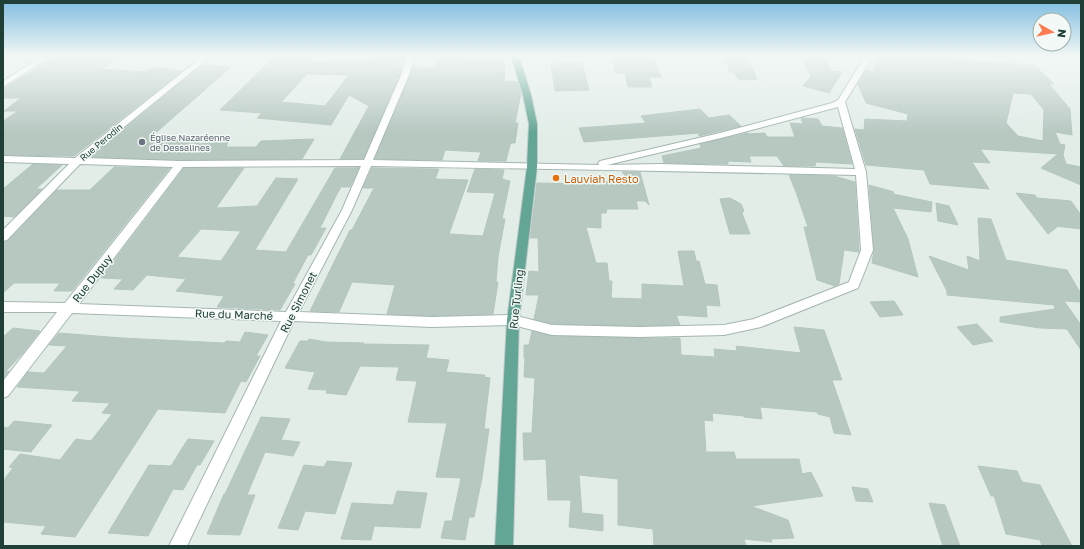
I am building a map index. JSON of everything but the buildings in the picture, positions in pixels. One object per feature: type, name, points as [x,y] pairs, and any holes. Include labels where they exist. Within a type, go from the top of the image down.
[{"type":"main road","name":"Rue Turling","points":[[504,546],[513,320],[532,167],[533,124],[523,82]]},
{"type":"street","name":"Rue Perodin","points":[[3,237],[78,161],[132,116],[178,82]]},
{"type":"street","name":"Rue Simonet","points":[[178,546],[290,316],[347,210],[402,82]]},
{"type":"street","points":[[585,167],[758,126],[803,113],[829,108],[841,102],[853,82]]},
{"type":"street","name":"Rue du Marché","points":[[3,307],[69,308],[432,322],[513,320],[552,330],[639,332],[724,330],[756,324],[854,285],[867,250],[861,172],[841,102]]},
{"type":"street","points":[[3,159],[180,164],[368,163],[532,167],[660,167],[861,172]]},
{"type":"street","name":"Rue Dupuy","points":[[3,392],[180,164]]},
{"type":"place","name":"Église Nazaréenne de Dessalines","points":[[142,142]]},
{"type":"place","name":"Lauviah Resto","points":[[556,178]]}]
